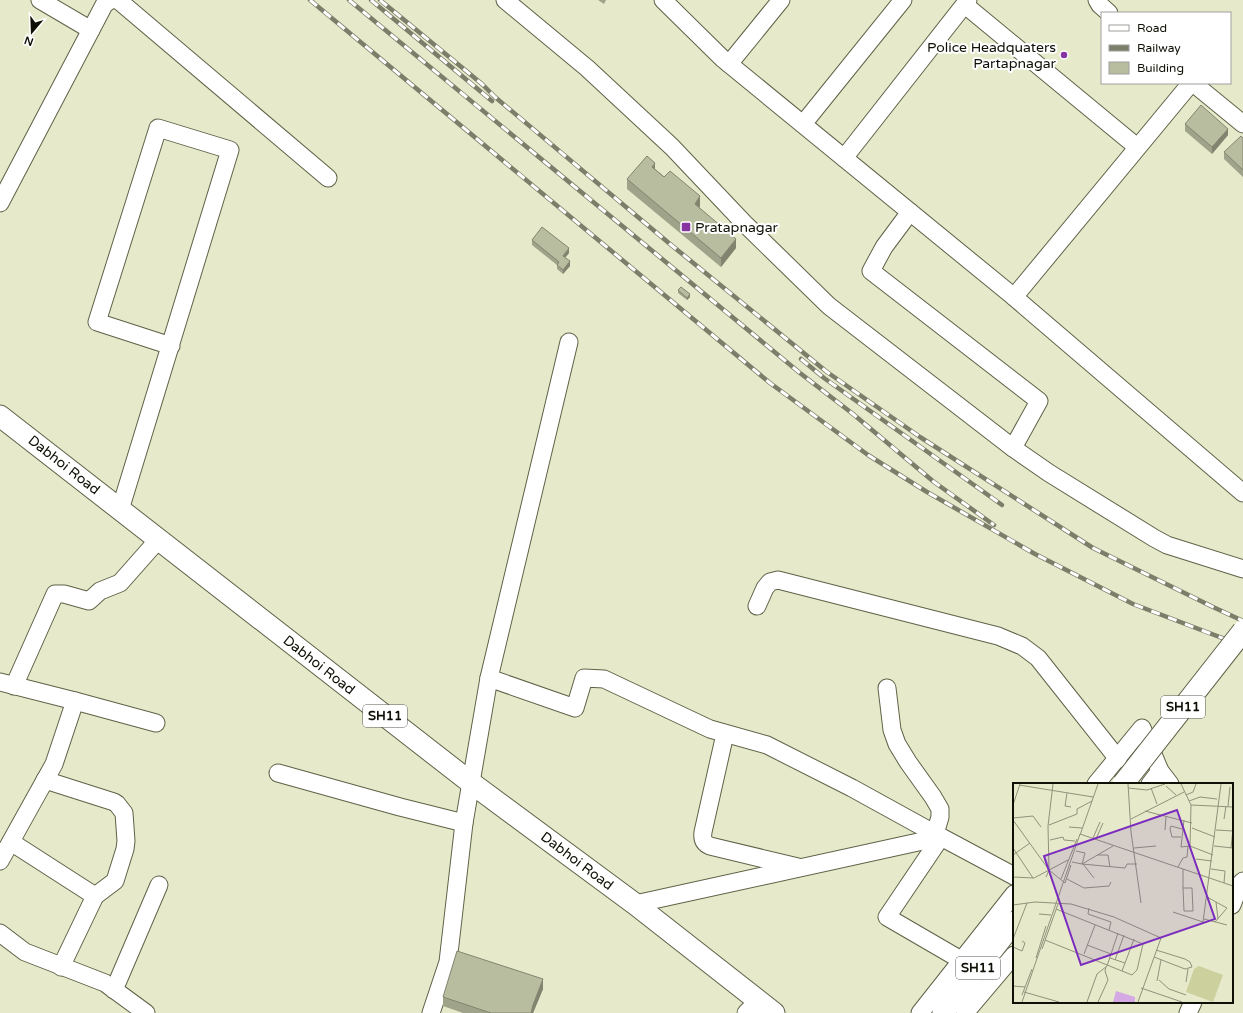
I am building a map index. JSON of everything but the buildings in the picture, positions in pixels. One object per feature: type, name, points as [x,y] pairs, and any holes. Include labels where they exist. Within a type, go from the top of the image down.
[{"type":"main road","name":"Dabhoi Road","points":[[0,416],[470,782],[635,904],[759,1009]]},
{"type":"main road","name":"SH11","points":[[1124,783],[1243,631]]},
{"type":"main road","name":"SH11","points":[[943,1013],[1013,923]]},
{"type":"street","points":[[40,0],[91,30]]},
{"type":"street","points":[[0,202],[104,5],[110,0]]},
{"type":"street","points":[[115,0],[118,0],[328,178]]},
{"type":"street","points":[[505,0],[587,68],[672,147],[744,223],[829,306],[1014,448],[1049,473],[1167,545],[1243,569]]},
{"type":"street","points":[[663,0],[729,64],[1014,297],[1243,493]]},
{"type":"street","points":[[729,64],[781,0]]},
{"type":"street","points":[[803,124],[903,0]]},
{"type":"street","points":[[1097,0],[1108,12]]},
{"type":"street","points":[[844,158],[966,2],[1137,147]]},
{"type":"street","points":[[1014,297],[1137,147],[1191,84]]},
{"type":"street","points":[[1193,84],[1243,124]]},
{"type":"street","points":[[120,510],[171,346],[230,150],[158,128],[97,322],[171,346]]},
{"type":"street","points":[[910,212],[884,247],[871,271],[1039,401],[1014,448]]},
{"type":"street","points":[[431,1013],[448,962],[464,823],[489,678],[569,342]]},
{"type":"street","points":[[156,723],[7,684],[55,594],[64,594],[89,601],[100,590],[120,583],[158,540]]},
{"type":"street","points":[[757,606],[765,588],[770,582],[778,580],[998,636],[1022,646],[1038,658],[1118,758]]},
{"type":"street","points":[[489,678],[575,708],[584,678],[604,679],[710,729],[767,745],[852,788],[1013,875]]},
{"type":"street","points":[[887,688],[892,730],[897,744],[940,809],[938,836],[888,917],[961,960]]},
{"type":"street","points":[[0,861],[54,764],[76,701]]},
{"type":"street","points":[[1097,783],[1142,728],[1160,780]]},
{"type":"street","points":[[725,734],[702,832],[702,838],[705,843],[710,846],[802,868]]},
{"type":"street","points":[[278,773],[464,823]]},
{"type":"street","points":[[45,780],[114,802],[118,804],[124,813],[125,849],[115,881],[95,896],[61,967]]},
{"type":"street","points":[[635,904],[802,868],[938,836]]},
{"type":"street","points":[[11,842],[95,896]]},
{"type":"street","points":[[1233,902],[1239,884]]},
{"type":"street","points":[[114,990],[159,885]]},
{"type":"street","points":[[920,1013],[1013,895]]},
{"type":"street","points":[[0,933],[25,952],[105,983],[146,1013]]},
{"type":"street","points":[[965,1013],[1013,956]]},
{"type":"street","points":[[1188,1013],[1193,1003]]},
{"type":"railway","points":[[310,0],[770,383],[868,455],[927,492],[1035,554],[1133,604],[1243,646]]},
{"type":"railway","points":[[349,0],[800,373],[853,414],[934,482],[994,525]]},
{"type":"railway","points":[[371,0],[492,101]]},
{"type":"railway","points":[[380,0],[482,84],[495,97],[670,244],[827,372],[920,437],[1093,548],[1243,621]]},
{"type":"railway","points":[[801,359],[824,378],[1002,505]]},
{"type":"place","name":"Police Headquaters Partapnagar","points":[[1064,55]]},
{"type":"place","name":"Pratapnagar","points":[[686,227]]}]
